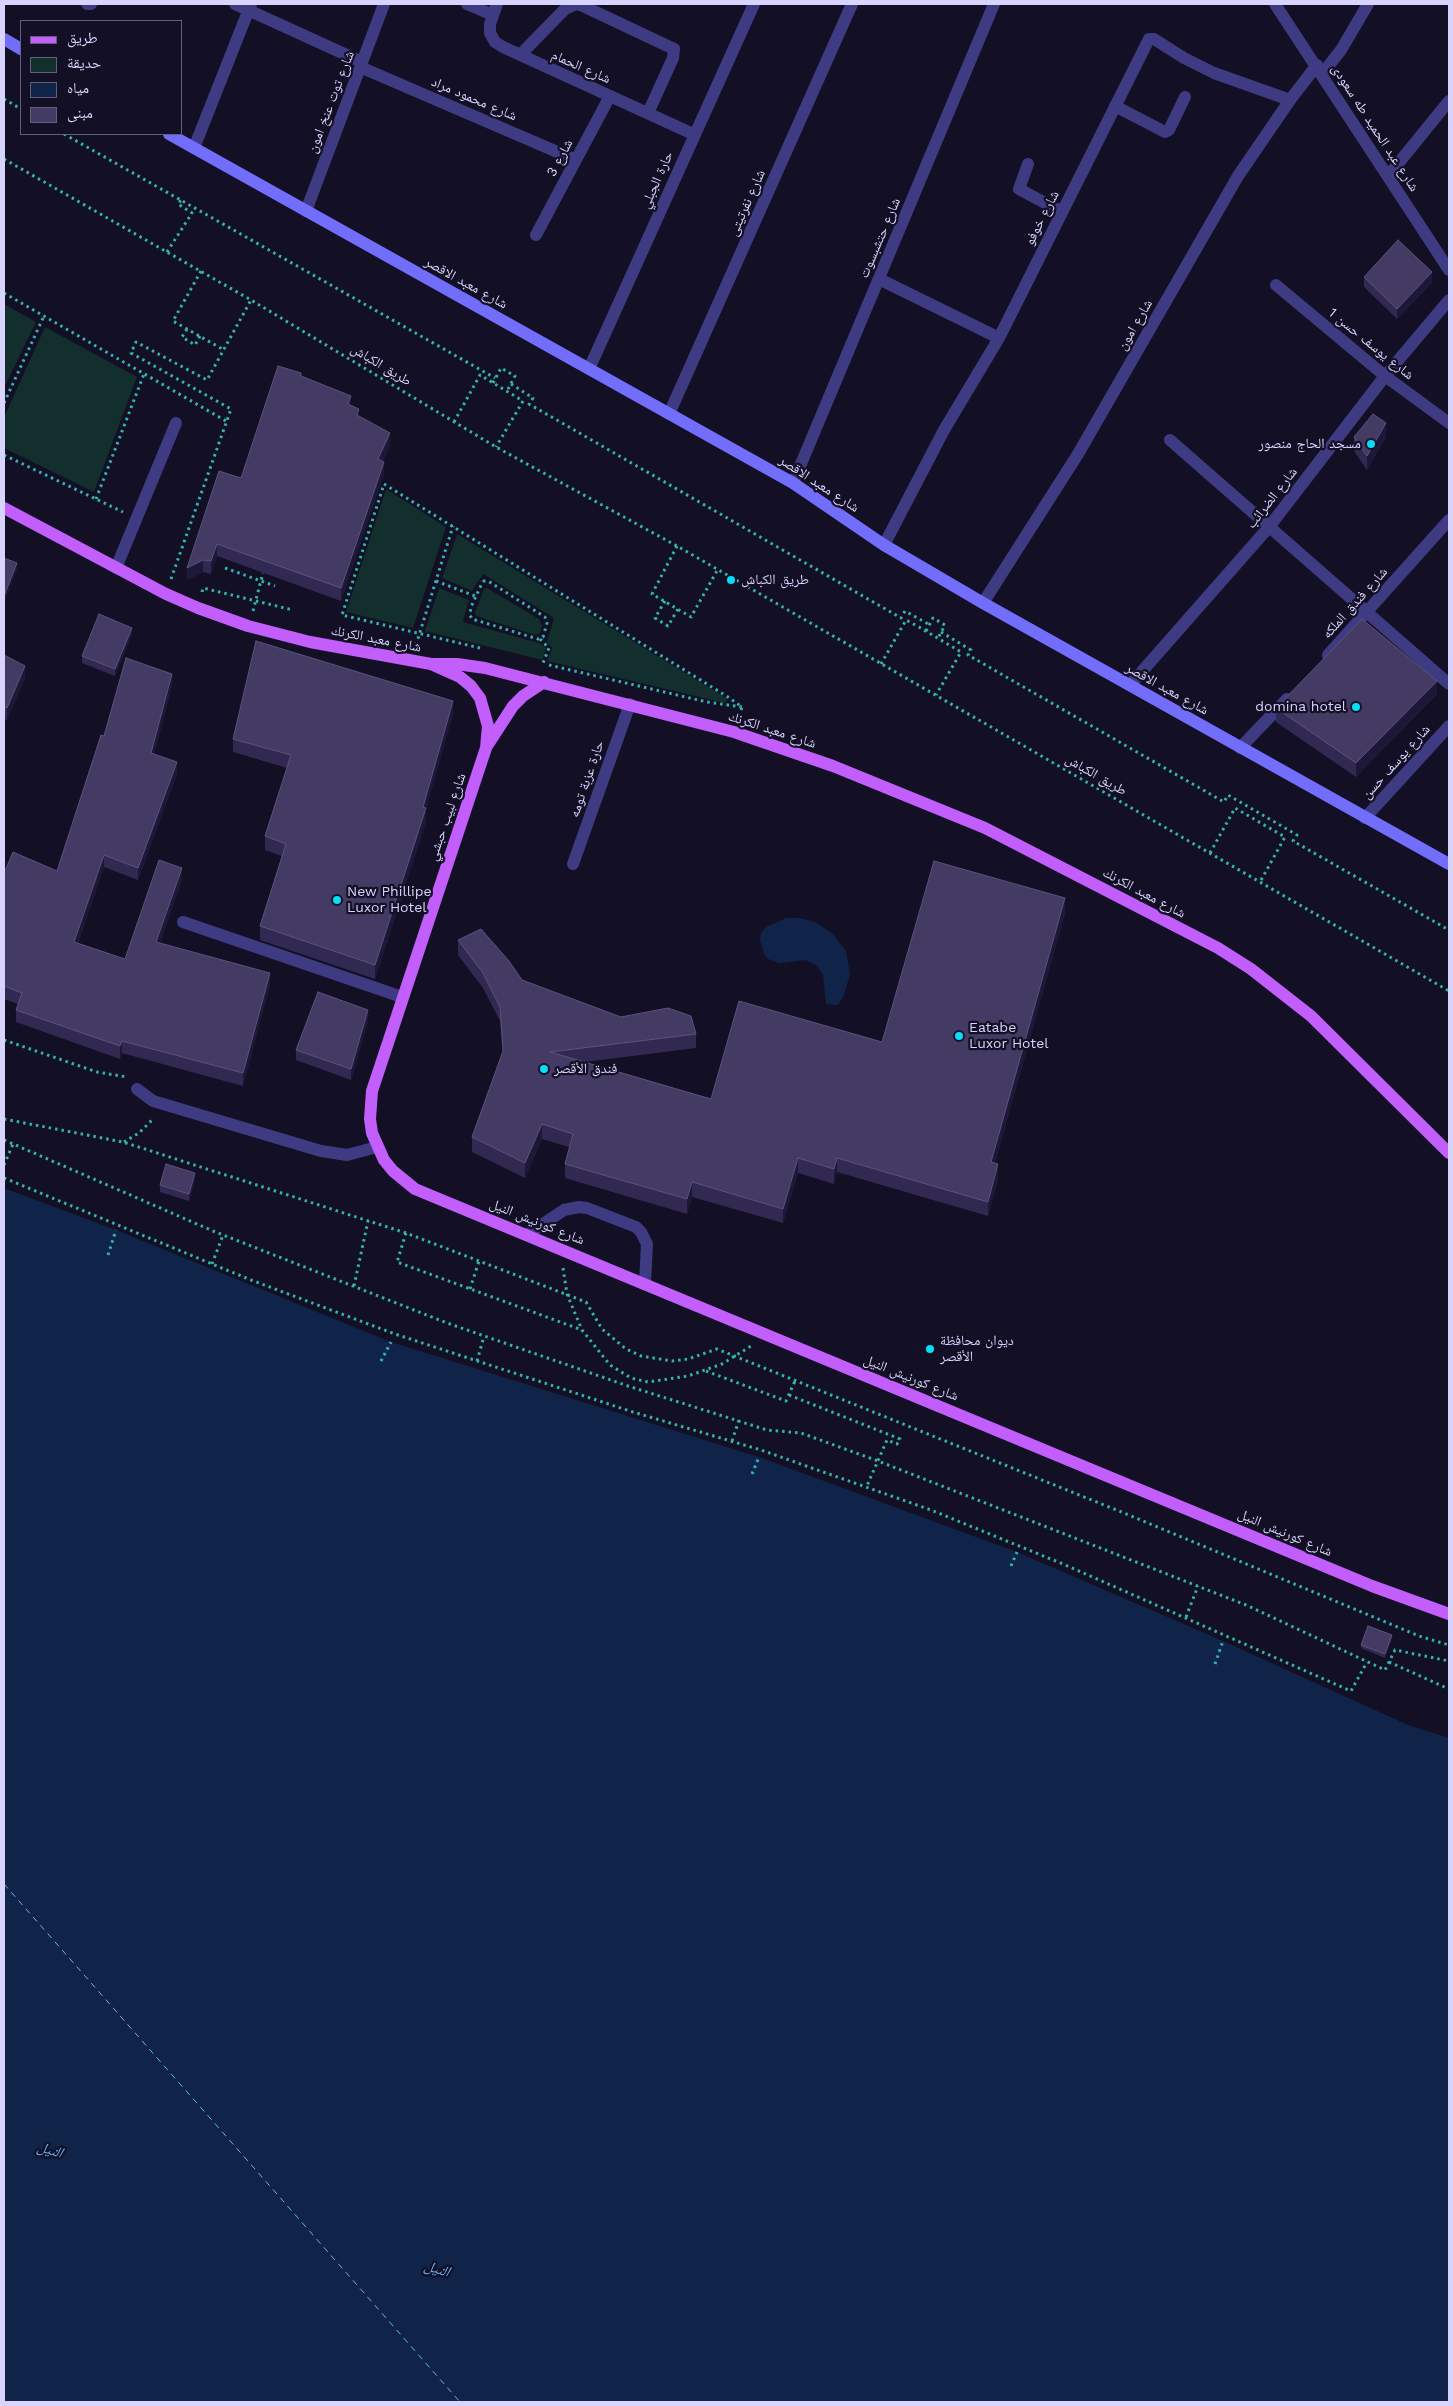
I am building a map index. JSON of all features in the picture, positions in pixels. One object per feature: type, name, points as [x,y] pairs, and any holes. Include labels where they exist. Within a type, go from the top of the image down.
[{"type":"main road","points":[[4,39],[20,48]]},
{"type":"main road","name":"شارع معبد الاقصر","points":[[171,135],[793,483],[884,545],[983,603],[1449,864]]},
{"type":"main road","name":"شارع معبد الكرنك","points":[[4,508],[166,594],[198,608],[285,636],[431,664],[457,664],[485,668],[734,732],[833,766],[985,828],[1218,948],[1282,991],[1311,1016],[1449,1153]]},
{"type":"main road","name":"شارع لبيب حبشي","points":[[377,1147],[370,1119],[372,1091],[486,748],[488,726],[480,698],[471,686],[460,677],[431,664]]},
{"type":"main road","points":[[486,748],[513,706],[523,696],[544,682]]},
{"type":"main road","name":"شارع كورنيش النيل","points":[[377,1147],[393,1171],[416,1189],[563,1248],[1372,1586],[1449,1614]]},
{"type":"street","name":"شارع محمود مراد","points":[[235,4],[250,7],[361,64],[576,160]]},
{"type":"street","name":"شارع توت عنخ امون","points":[[306,211],[384,4]]},
{"type":"street","points":[[466,4],[495,9]]},
{"type":"street","name":"حارة الجبلي","points":[[589,369],[693,134],[754,4]]},
{"type":"street","name":"شارع نفرتيتى","points":[[669,414],[852,4]]},
{"type":"street","name":"شارع حتشبسوت","points":[[793,483],[994,4]]},
{"type":"street","name":"شارع عبد الحميد طه سعودى","points":[[1275,4],[1449,270]]},
{"type":"street","name":"شارع امون","points":[[983,603],[1078,454],[1224,199],[1290,100],[1345,44],[1368,4]]},
{"type":"street","points":[[520,55],[570,5],[582,6],[618,22],[674,49],[673,58],[648,113]]},
{"type":"street","points":[[194,148],[250,7]]},
{"type":"street","name":"شارع الحمام","points":[[495,9],[490,24],[490,33],[495,42],[693,134]]},
{"type":"street","name":"شارع خوفو","points":[[884,545],[944,430],[999,338],[1148,41],[1152,38],[1198,66],[1290,100]]},
{"type":"street","name":"شارع 3","points":[[536,234],[610,96]]},
{"type":"street","points":[[1115,106],[1165,132],[1169,130],[1185,97]]},
{"type":"street","points":[[1388,176],[1449,101]]},
{"type":"street","points":[[1028,164],[1019,190],[1062,212]]},
{"type":"street","points":[[879,279],[999,338]]},
{"type":"street","name":"شارع يوسف حسن 1","points":[[1276,285],[1385,376],[1449,423]]},
{"type":"street","name":"شارع الضرائب","points":[[1130,685],[1269,527],[1385,376],[1449,300]]},
{"type":"street","points":[[116,568],[176,423]]},
{"type":"street","points":[[1170,440],[1449,684]]},
{"type":"street","name":"شارع فندق الملكه","points":[[1321,662],[1368,613],[1449,520]]},
{"type":"street","points":[[1240,748],[1294,691]]},
{"type":"street","name":"حارة عزبة تومه","points":[[573,864],[630,704]]},
{"type":"street","name":"شارع يوسف حسن","points":[[1365,818],[1449,726]]},
{"type":"street","points":[[183,922],[402,996]]},
{"type":"street","points":[[136,1089],[148,1098],[163,1104],[334,1154],[362,1152],[377,1147]]},
{"type":"street","points":[[528,1234],[564,1210],[580,1207],[636,1227],[647,1244],[645,1283]]},
{"type":"path","points":[[4,99],[20,108]]},
{"type":"path","points":[[66,135],[495,378]]},
{"type":"path","name":"طريق الكباش","points":[[4,159],[251,300],[496,447],[718,569],[1449,991]]},
{"type":"path","points":[[167,252],[192,213],[178,204],[181,200]]},
{"type":"path","points":[[201,271],[173,321],[224,350]]},
{"type":"path","points":[[4,294],[226,421]]},
{"type":"path","points":[[166,594],[231,409],[131,353],[136,342],[207,380],[251,300]]},
{"type":"path","points":[[4,403],[44,316]]},
{"type":"path","points":[[186,328],[182,337],[195,345],[200,336]]},
{"type":"path","points":[[493,383],[501,368],[516,376],[507,391]]},
{"type":"path","points":[[96,499],[144,374]]},
{"type":"path","points":[[454,422],[480,375],[507,391],[523,401],[496,447]]},
{"type":"path","points":[[511,384],[533,398],[529,404],[901,618],[905,611],[930,625]]},
{"type":"path","points":[[4,455],[136,519]]},
{"type":"path","points":[[486,650],[342,615],[384,484],[690,672],[742,707]]},
{"type":"path","points":[[411,660],[452,526]]},
{"type":"path","points":[[677,546],[652,594],[690,617],[718,569]]},
{"type":"path","points":[[225,568],[275,586]]},
{"type":"path","points":[[255,602],[263,573]]},
{"type":"path","points":[[540,638],[544,635],[548,623],[545,617],[486,580],[475,596],[470,615],[472,619],[540,638],[548,648],[543,663]]},
{"type":"path","points":[[436,581],[475,596]]},
{"type":"path","points":[[198,608],[203,588],[293,610]]},
{"type":"path","points":[[665,601],[655,618],[668,626],[678,609]]},
{"type":"path","points":[[926,631],[933,618],[945,625],[938,638]]},
{"type":"path","points":[[881,664],[906,620],[926,631],[961,652],[936,695]]},
{"type":"path","points":[[941,632],[971,650],[968,655],[1224,802],[1228,795],[1297,835],[1293,841],[1449,930]]},
{"type":"path","points":[[534,661],[707,702],[742,707]]},
{"type":"path","points":[[734,732],[742,707]]},
{"type":"path","points":[[1210,853],[1235,808],[1285,837],[1260,882]]},
{"type":"path","points":[[1262,824],[1266,817]]},
{"type":"path","points":[[4,1040],[97,1072],[128,1077],[136,1089]]},
{"type":"path","points":[[123,1142],[146,1126],[163,1104]]},
{"type":"path","points":[[4,1119],[123,1142],[406,1233],[586,1302],[602,1329],[626,1349],[641,1356],[672,1361],[688,1359],[717,1349],[1119,1511],[1419,1636],[1449,1645]]},
{"type":"path","points":[[4,1140],[223,1235],[484,1336],[628,1386],[767,1430],[801,1433],[878,1461],[1246,1605],[1385,1670],[1396,1650],[1449,1662]]},
{"type":"path","points":[[4,1164],[13,1144]]},
{"type":"path","points":[[4,1178],[212,1264],[395,1334],[633,1412],[732,1441],[931,1510],[1186,1617],[1351,1691],[1367,1662]]},
{"type":"path","points":[[354,1286],[368,1221]]},
{"type":"path","points":[[108,1255],[116,1230]]},
{"type":"path","points":[[406,1233],[397,1262],[582,1330]]},
{"type":"path","points":[[212,1264],[223,1235]]},
{"type":"path","points":[[563,1248],[563,1270],[567,1294],[582,1330],[610,1365],[631,1378],[648,1382],[660,1382],[705,1371],[735,1356],[764,1333]]},
{"type":"path","points":[[470,1288],[479,1261]]},
{"type":"path","points":[[477,1361],[484,1336]]},
{"type":"path","points":[[381,1361],[391,1342]]},
{"type":"path","points":[[705,1371],[786,1401],[795,1381]]},
{"type":"path","points":[[628,1386],[631,1378]]},
{"type":"path","points":[[789,1395],[900,1439],[897,1444],[887,1440],[866,1488]]},
{"type":"path","points":[[732,1441],[739,1420]]},
{"type":"path","points":[[752,1474],[759,1457]]},
{"type":"path","points":[[1011,1566],[1017,1552]]},
{"type":"path","points":[[1186,1617],[1198,1586]]},
{"type":"path","points":[[1215,1664],[1223,1641]]},
{"type":"path","points":[[1389,1662],[1449,1689]]},
{"type":"green space","points":[[4,304],[36,322],[4,388]]},
{"type":"green space","points":[[45,327],[137,377],[94,492],[4,448],[4,417]]},
{"type":"green space","points":[[386,489],[446,527],[413,628],[346,612]]},
{"type":"green space","points":[[457,534],[728,699],[725,703],[547,661],[552,648],[547,642],[554,618],[483,574],[472,591],[442,578]]},
{"type":"green space","points":[[439,588],[469,600],[463,622],[539,643],[546,648],[542,660],[425,631]]},
{"type":"green space","points":[[487,588],[539,619],[542,625],[540,633],[535,635],[476,616],[475,612],[484,589]]},
{"type":"water","points":[[786,918],[799,918],[815,922],[832,933],[846,951],[850,974],[844,995],[838,1005],[826,1004],[823,975],[817,966],[806,960],[780,963],[768,959],[764,954],[760,940],[761,933],[766,927]]},
{"type":"water","name":"النيل","points":[[4,1188],[116,1230],[391,1342],[759,1457],[1017,1552],[1223,1641],[1408,1725],[1449,1738],[1449,2402],[4,2402]]},
{"type":"building","points":[[1398,240],[1432,272],[1397,309],[1364,277]]},
{"type":"building","points":[[278,366],[301,373],[301,376],[351,396],[348,404],[359,409],[357,415],[390,433],[378,459],[384,462],[341,588],[217,544],[211,561],[203,560],[187,568],[219,471],[241,478]]},
{"type":"building","points":[[1373,414],[1386,423],[1367,456],[1354,437]]},
{"type":"building","points":[[4,558],[17,563],[4,596]]},
{"type":"building","points":[[99,614],[132,628],[115,669],[82,656]]},
{"type":"building","name":"domina hotel","points":[[1362,619],[1437,681],[1356,763],[1276,708]]},
{"type":"building","points":[[256,641],[453,701],[423,807],[426,808],[375,965],[260,926],[286,844],[265,836],[291,755],[233,739]]},
{"type":"building","points":[[4,655],[25,666],[7,708],[4,707]]},
{"type":"building","points":[[126,658],[172,674],[151,753],[177,762],[138,868],[104,855],[74,942],[125,959],[159,860],[182,868],[156,942],[270,973],[243,1073],[122,1041],[120,1046],[16,1010],[22,993],[4,986],[4,873],[13,852],[57,871],[101,735],[104,736]]},
{"type":"building","name":"Eatabe Luxor Hotel","points":[[934,861],[1065,898],[991,1162],[998,1164],[988,1202],[837,1158],[834,1169],[798,1158],[783,1209],[692,1182],[687,1199],[565,1164],[573,1134],[542,1124],[525,1163],[472,1137],[503,1051],[500,1007],[483,973],[458,940],[481,929],[509,961],[522,980],[621,1017],[668,1008],[691,1016],[696,1034],[550,1052],[711,1099],[739,1001],[882,1042]]},
{"type":"building","points":[[318,992],[368,1010],[351,1069],[296,1050]]},
{"type":"building","points":[[166,1164],[195,1173],[189,1194],[160,1185]]},
{"type":"building","points":[[1368,1626],[1392,1635],[1385,1654],[1361,1645]]},
{"type":"ferry route","points":[[4,1884],[460,2402]]},
{"type":"place","name":"مسجد الحاج منصور","points":[[1371,444]]},
{"type":"place","name":"طريق الكباش","points":[[731,580]]},
{"type":"place","name":"domina hotel","points":[[1356,707]]},
{"type":"place","name":"New Phillipe Luxor Hotel","points":[[337,900]]},
{"type":"place","name":"Eatabe Luxor Hotel","points":[[959,1036]]},
{"type":"place","name":"فندق الأقصر","points":[[544,1069]]},
{"type":"place","name":"ديوان محافظة الأقصر","points":[[930,1349]]}]
